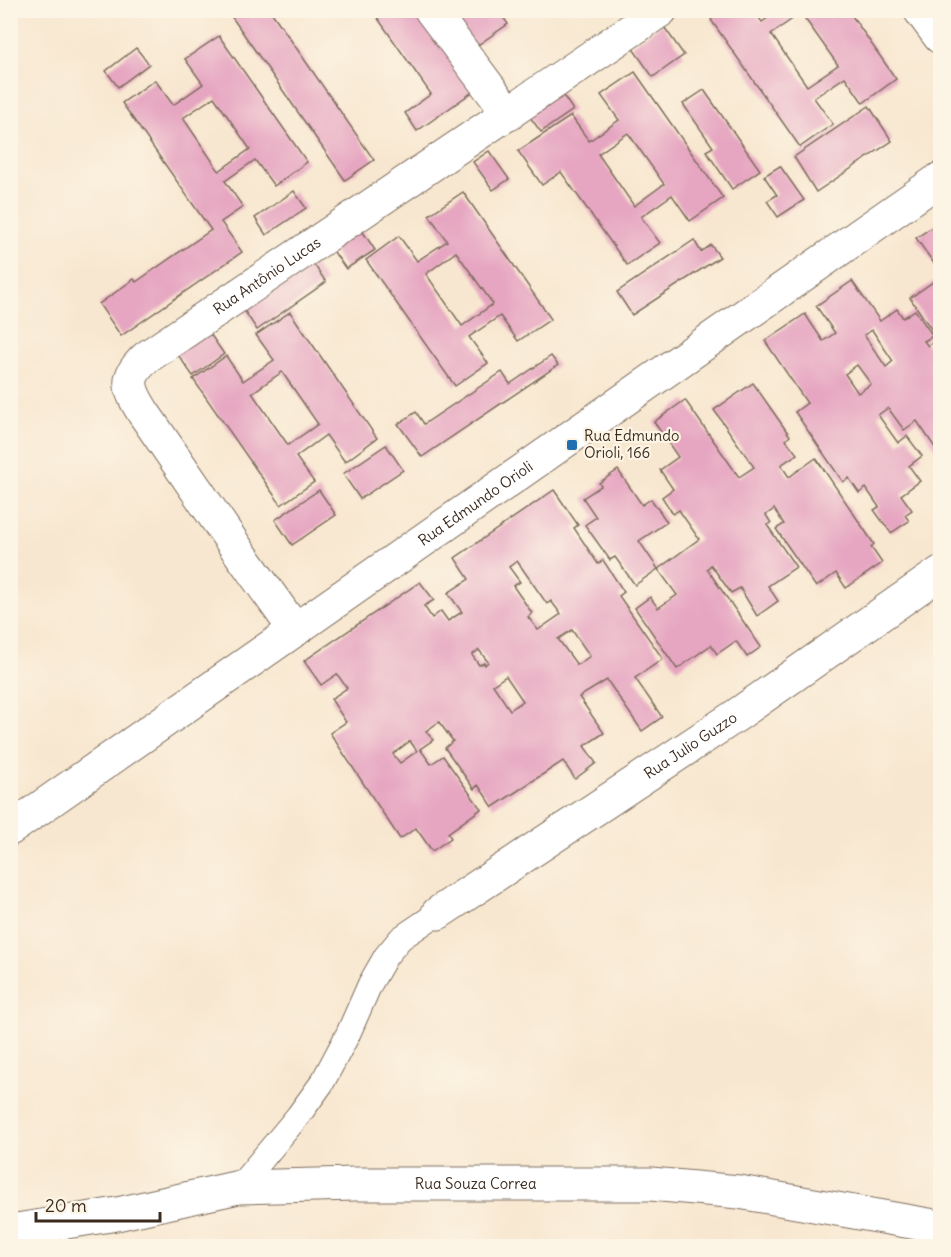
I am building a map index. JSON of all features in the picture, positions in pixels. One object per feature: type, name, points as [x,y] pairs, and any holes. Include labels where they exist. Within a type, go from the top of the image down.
[{"type":"street","points":[[431,10],[509,114]]},
{"type":"street","name":"Rua Antônio Lucas","points":[[295,630],[143,412],[131,392],[130,379],[135,367],[661,10]]},
{"type":"street","points":[[920,10],[940,38]]},
{"type":"street","name":"Rua Edmundo Orioli","points":[[10,829],[940,179]]},
{"type":"street","name":"Rua Julio Guzzo","points":[[438,913],[737,715],[940,573]]},
{"type":"street","name":"Rua Souza Correa","points":[[10,1231],[117,1214],[239,1187],[355,1184],[651,1184],[739,1192],[940,1227]]},
{"type":"lane","points":[[239,1187],[298,1116],[322,1083],[386,956],[401,938],[438,913]]},
{"type":"building","points":[[227,10],[270,10],[374,160],[345,180]]},
{"type":"building","points":[[372,10],[424,10],[478,88],[417,131],[405,113],[431,94]]},
{"type":"building","points":[[449,10],[498,10],[508,24],[475,47]]},
{"type":"building","points":[[726,10],[753,10],[762,22],[779,10],[848,10],[896,79],[863,103],[845,77],[814,98],[833,124],[800,147],[711,20]],"holes":[[[801,13],[838,65],[807,86],[771,34]]]},
{"type":"building","points":[[662,24],[684,55],[653,77],[631,46]]},
{"type":"building","points":[[219,36],[307,162],[274,186],[255,160],[225,181],[243,207],[221,222],[242,252],[121,336],[99,304],[134,279],[136,282],[211,230],[122,103],[155,80],[173,105],[203,84],[185,59]],"holes":[[[214,97],[250,149],[219,171],[183,118]]]},
{"type":"building","points":[[136,48],[149,64],[118,87],[106,71]]},
{"type":"building","points":[[635,72],[723,198],[690,221],[672,195],[641,217],[660,243],[627,265],[561,172],[542,185],[518,151],[571,116],[589,141],[619,120],[601,95]],"holes":[[[628,133],[664,184],[634,206],[598,154]]]},
{"type":"building","points":[[557,86],[573,110],[541,132],[524,109]]},
{"type":"building","points":[[704,90],[760,170],[732,189],[706,151],[713,147],[683,104]]},
{"type":"building","points":[[869,106],[892,141],[816,192],[794,157]]},
{"type":"building","points":[[489,151],[509,179],[493,190],[473,162]]},
{"type":"building","points":[[780,166],[804,200],[778,217],[767,201],[777,195],[764,176]]},
{"type":"building","points":[[294,191],[306,208],[266,235],[255,218]]},
{"type":"building","points":[[463,192],[551,319],[518,341],[500,316],[469,337],[488,363],[455,386],[366,260],[399,236],[417,261],[447,241],[429,215]],"holes":[[[456,252],[493,304],[462,326],[426,274]]]},
{"type":"building","points":[[940,222],[940,272],[916,238]]},
{"type":"building","points":[[359,226],[375,250],[346,269],[329,245]]},
{"type":"building","points":[[694,240],[701,252],[711,245],[720,257],[632,315],[617,292]]},
{"type":"building","points":[[309,257],[326,282],[257,330],[240,304]]},
{"type":"building","points":[[940,277],[940,455],[917,421],[904,430],[888,408],[878,415],[898,443],[907,436],[922,456],[909,466],[920,481],[901,495],[912,510],[905,515],[909,521],[891,533],[874,510],[879,507],[866,488],[859,493],[849,478],[843,482],[795,412],[807,403],[765,341],[805,314],[823,341],[835,333],[816,306],[852,281],[880,321],[897,309],[903,318],[915,310],[933,336],[924,341],[928,346],[938,339],[910,298]],"holes":[[[872,330],[893,361],[886,367],[864,335]],[[857,365],[871,384],[858,393],[845,374]]]},
{"type":"building","points":[[290,312],[377,438],[345,462],[326,435],[296,457],[314,482],[281,505],[193,379],[226,356],[243,381],[274,360],[256,335]],"holes":[[[282,372],[318,424],[288,445],[252,393]]]},
{"type":"building","points":[[206,328],[224,354],[193,376],[176,352]]},
{"type":"building","points":[[551,356],[558,365],[422,457],[398,424],[416,412],[424,424],[502,372],[510,384]]},
{"type":"building","points":[[753,383],[790,436],[786,440],[797,454],[781,465],[789,477],[816,458],[874,544],[871,547],[882,563],[846,588],[836,573],[816,587],[776,529],[784,524],[774,509],[766,515],[771,523],[767,525],[796,567],[768,586],[778,601],[757,616],[740,588],[731,593],[711,565],[707,569],[761,647],[747,657],[736,641],[717,654],[711,645],[677,669],[635,608],[650,597],[658,608],[677,595],[658,569],[699,539],[679,510],[673,514],[662,497],[673,489],[660,470],[678,457],[654,422],[685,400],[739,477],[754,467],[714,410]]},
{"type":"building","points":[[386,445],[403,470],[360,499],[343,474]]},
{"type":"building","points":[[618,470],[642,505],[651,499],[667,522],[639,541],[658,569],[635,585],[615,557],[610,560],[585,525],[596,517],[583,498],[601,486],[599,483]]},
{"type":"building","points":[[319,490],[336,515],[292,545],[275,520]]},
{"type":"building","points":[[554,490],[578,525],[574,528],[598,564],[603,560],[624,592],[619,596],[663,659],[635,678],[662,717],[642,731],[607,680],[579,697],[604,733],[584,746],[596,763],[575,779],[563,761],[493,807],[478,785],[474,789],[445,748],[453,741],[439,722],[426,731],[433,740],[420,749],[431,764],[443,756],[481,809],[448,833],[451,838],[432,851],[416,828],[400,839],[330,733],[346,722],[331,699],[347,688],[337,674],[321,685],[304,661],[420,582],[434,600],[424,606],[432,618],[441,611],[448,621],[462,612],[448,593],[469,579],[455,558]],"holes":[[[517,561],[547,604],[551,601],[561,614],[538,630],[528,617],[532,613],[513,586],[520,582],[509,567]],[[572,630],[590,656],[577,665],[558,639]],[[479,650],[488,662],[485,665],[484,663],[479,665],[472,655]],[[506,676],[523,701],[510,710],[493,685]],[[410,741],[417,751],[400,763],[393,754]]]},
{"type":"place","name":"Rua Edmundo Orioli, 166","points":[[572,445]]}]
